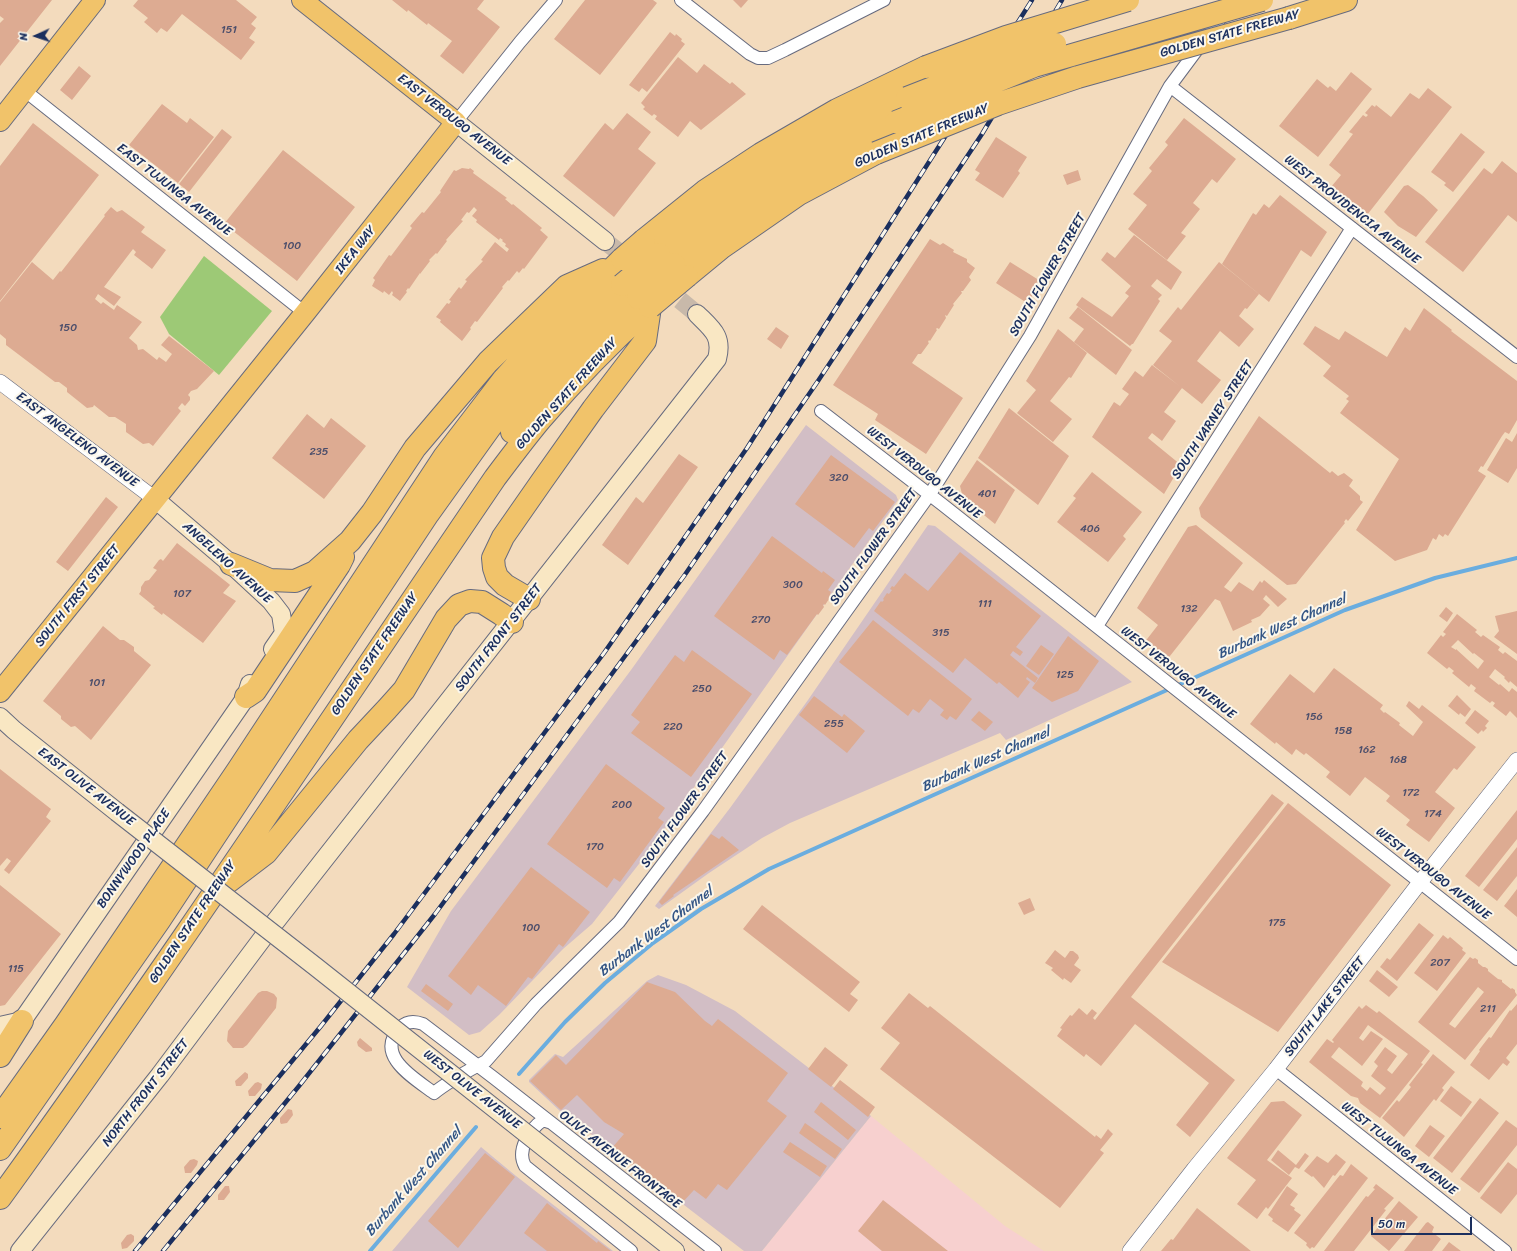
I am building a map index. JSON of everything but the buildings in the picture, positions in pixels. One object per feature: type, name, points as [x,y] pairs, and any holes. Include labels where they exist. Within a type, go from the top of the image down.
[{"type":"highway","name":"GOLDEN STATE FREEWAY","points":[[622,283],[666,258],[706,191],[761,154],[837,110],[926,67],[1006,36],[1128,0]]},
{"type":"highway","points":[[666,258],[686,231],[750,185],[810,147],[872,114],[907,98],[1022,53],[1211,0]]},
{"type":"highway","points":[[666,258],[722,227],[772,191],[855,142],[896,122],[1034,66],[1262,0]]},
{"type":"highway","name":"GOLDEN STATE FREEWAY","points":[[0,1117],[66,1024],[238,770],[444,457],[503,380],[533,347],[622,283],[666,258],[722,248],[799,194],[876,153],[998,104],[1078,78],[1289,18],[1346,0]]},
{"type":"highway","name":"GOLDEN STATE FREEWAY","points":[[0,1198],[132,1012],[495,478],[540,420],[624,331],[622,283]]},
{"type":"highway","points":[[231,564],[270,580],[295,581],[315,572],[350,541],[372,513],[415,448],[488,362],[567,286],[622,283]]},
{"type":"highway","points":[[530,599],[505,585],[497,577],[493,558],[503,537],[580,427],[645,341],[622,283]]},
{"type":"highway","points":[[0,1150],[159,921],[428,514],[491,426],[560,347],[622,283]]},
{"type":"highway","points":[[246,697],[255,691],[339,565],[350,541]]},
{"type":"highway","points":[[214,892],[266,853],[358,740],[404,690],[446,619],[459,605],[470,601],[482,602],[512,622]]},
{"type":"highway","points":[[0,1172],[111,1018],[132,1012]]},
{"type":"highway","points":[[0,1056],[22,1021]]},
{"type":"main road","points":[[0,121],[95,0]]},
{"type":"main road","name":"EAST VERDUGO AVENUE","points":[[302,0],[605,241]]},
{"type":"main road","name":"IKEA WAY","points":[[155,499],[456,122]]},
{"type":"main road","name":"SOUTH FRONT STREET","points":[[268,930],[717,360],[719,351],[715,331],[697,314]]},
{"type":"main road","name":"ANGELENO AVENUE","points":[[155,499],[231,564],[270,601],[281,614],[284,633],[249,685],[246,697]]},
{"type":"main road","name":"SOUTH FIRST STREET","points":[[0,692],[155,499]]},
{"type":"main road","name":"BONNYWOOD PLACE","points":[[22,1021],[246,697]]},
{"type":"main road","name":"EAST OLIVE AVENUE","points":[[0,717],[14,730],[117,812],[268,930]]},
{"type":"main road","name":"WEST OLIVE AVENUE","points":[[268,930],[675,1251]]},
{"type":"main road","name":"NORTH FRONT STREET","points":[[20,1251],[169,1063],[268,930]]},
{"type":"main road","points":[[0,1026],[22,1021]]},
{"type":"street","name":"IKEA WAY","points":[[456,122],[556,0]]},
{"type":"street","points":[[681,0],[750,54],[764,59],[884,0]]},
{"type":"street","name":"SOUTH FLOWER STREET","points":[[477,1066],[417,1021],[405,1023],[394,1035],[392,1046],[393,1056],[398,1065],[434,1093],[449,1082],[486,1061],[536,1004],[619,922],[703,811],[930,494],[1030,336],[1170,86],[1234,0]]},
{"type":"street","name":"WEST PROVIDENCIA AVENUE","points":[[1170,86],[1517,357]]},
{"type":"street","name":"EAST TUJUNGA AVENUE","points":[[24,90],[305,313]]},
{"type":"street","name":"SOUTH VARNEY STREET","points":[[1097,626],[1352,228]]},
{"type":"street","name":"EAST ANGELENO AVENUE","points":[[0,382],[155,499]]},
{"type":"street","name":"WEST VERDUGO AVENUE","points":[[821,411],[930,494],[1182,695],[1517,958]]},
{"type":"street","name":"SOUTH LAKE STREET","points":[[1130,1251],[1194,1168],[1276,1069],[1517,760]]},
{"type":"street","points":[[477,1066],[549,1122]]},
{"type":"street","name":"WEST TUJUNGA AVENUE","points":[[1276,1069],[1505,1251]]},
{"type":"street","points":[[449,1082],[518,1137],[522,1148],[521,1160],[525,1166],[631,1251]]},
{"type":"street","name":"OLIVE AVENUE FRONTAGE","points":[[522,1148],[537,1124],[543,1120],[549,1122],[715,1251]]},
{"type":"shaded area","points":[[806,425],[896,495],[898,500],[646,855],[592,924],[563,949],[499,1015],[480,1032],[469,1035],[407,987],[451,911],[631,670]]},
{"type":"shaded area","points":[[928,525],[935,526],[1132,682],[1006,740],[1000,733],[790,823],[762,838],[709,873],[659,909],[655,906],[730,808],[808,700]]},
{"type":"shaded area","points":[[658,975],[686,985],[735,1011],[871,1116],[762,1251],[744,1251],[560,1111],[529,1082],[529,1080],[555,1054],[563,1057],[647,981]]},
{"type":"shaded area","points":[[871,1116],[1005,1226],[1044,1251],[762,1251]]},
{"type":"shaded area","points":[[481,1147],[516,1176],[613,1251],[392,1251]]},
{"type":"green space","points":[[204,256],[272,311],[219,375],[169,334],[160,317]]},
{"type":"waterway","name":"Burbank West Channel","points":[[519,1074],[565,1022],[605,983],[653,943],[701,909],[769,869],[1345,610],[1435,578],[1517,558]]},
{"type":"waterway","name":"Burbank West Channel","points":[[370,1251],[476,1127]]},
{"type":"tunnel","points":[[605,241],[635,265]]},
{"type":"tunnel","points":[[659,283],[697,314]]},
{"type":"railway","points":[[135,1251],[321,1026],[394,934],[604,653],[747,448],[1032,0]]},
{"type":"railway","points":[[163,1251],[299,1086],[435,914],[684,576],[818,381],[982,134],[1062,0]]}]
